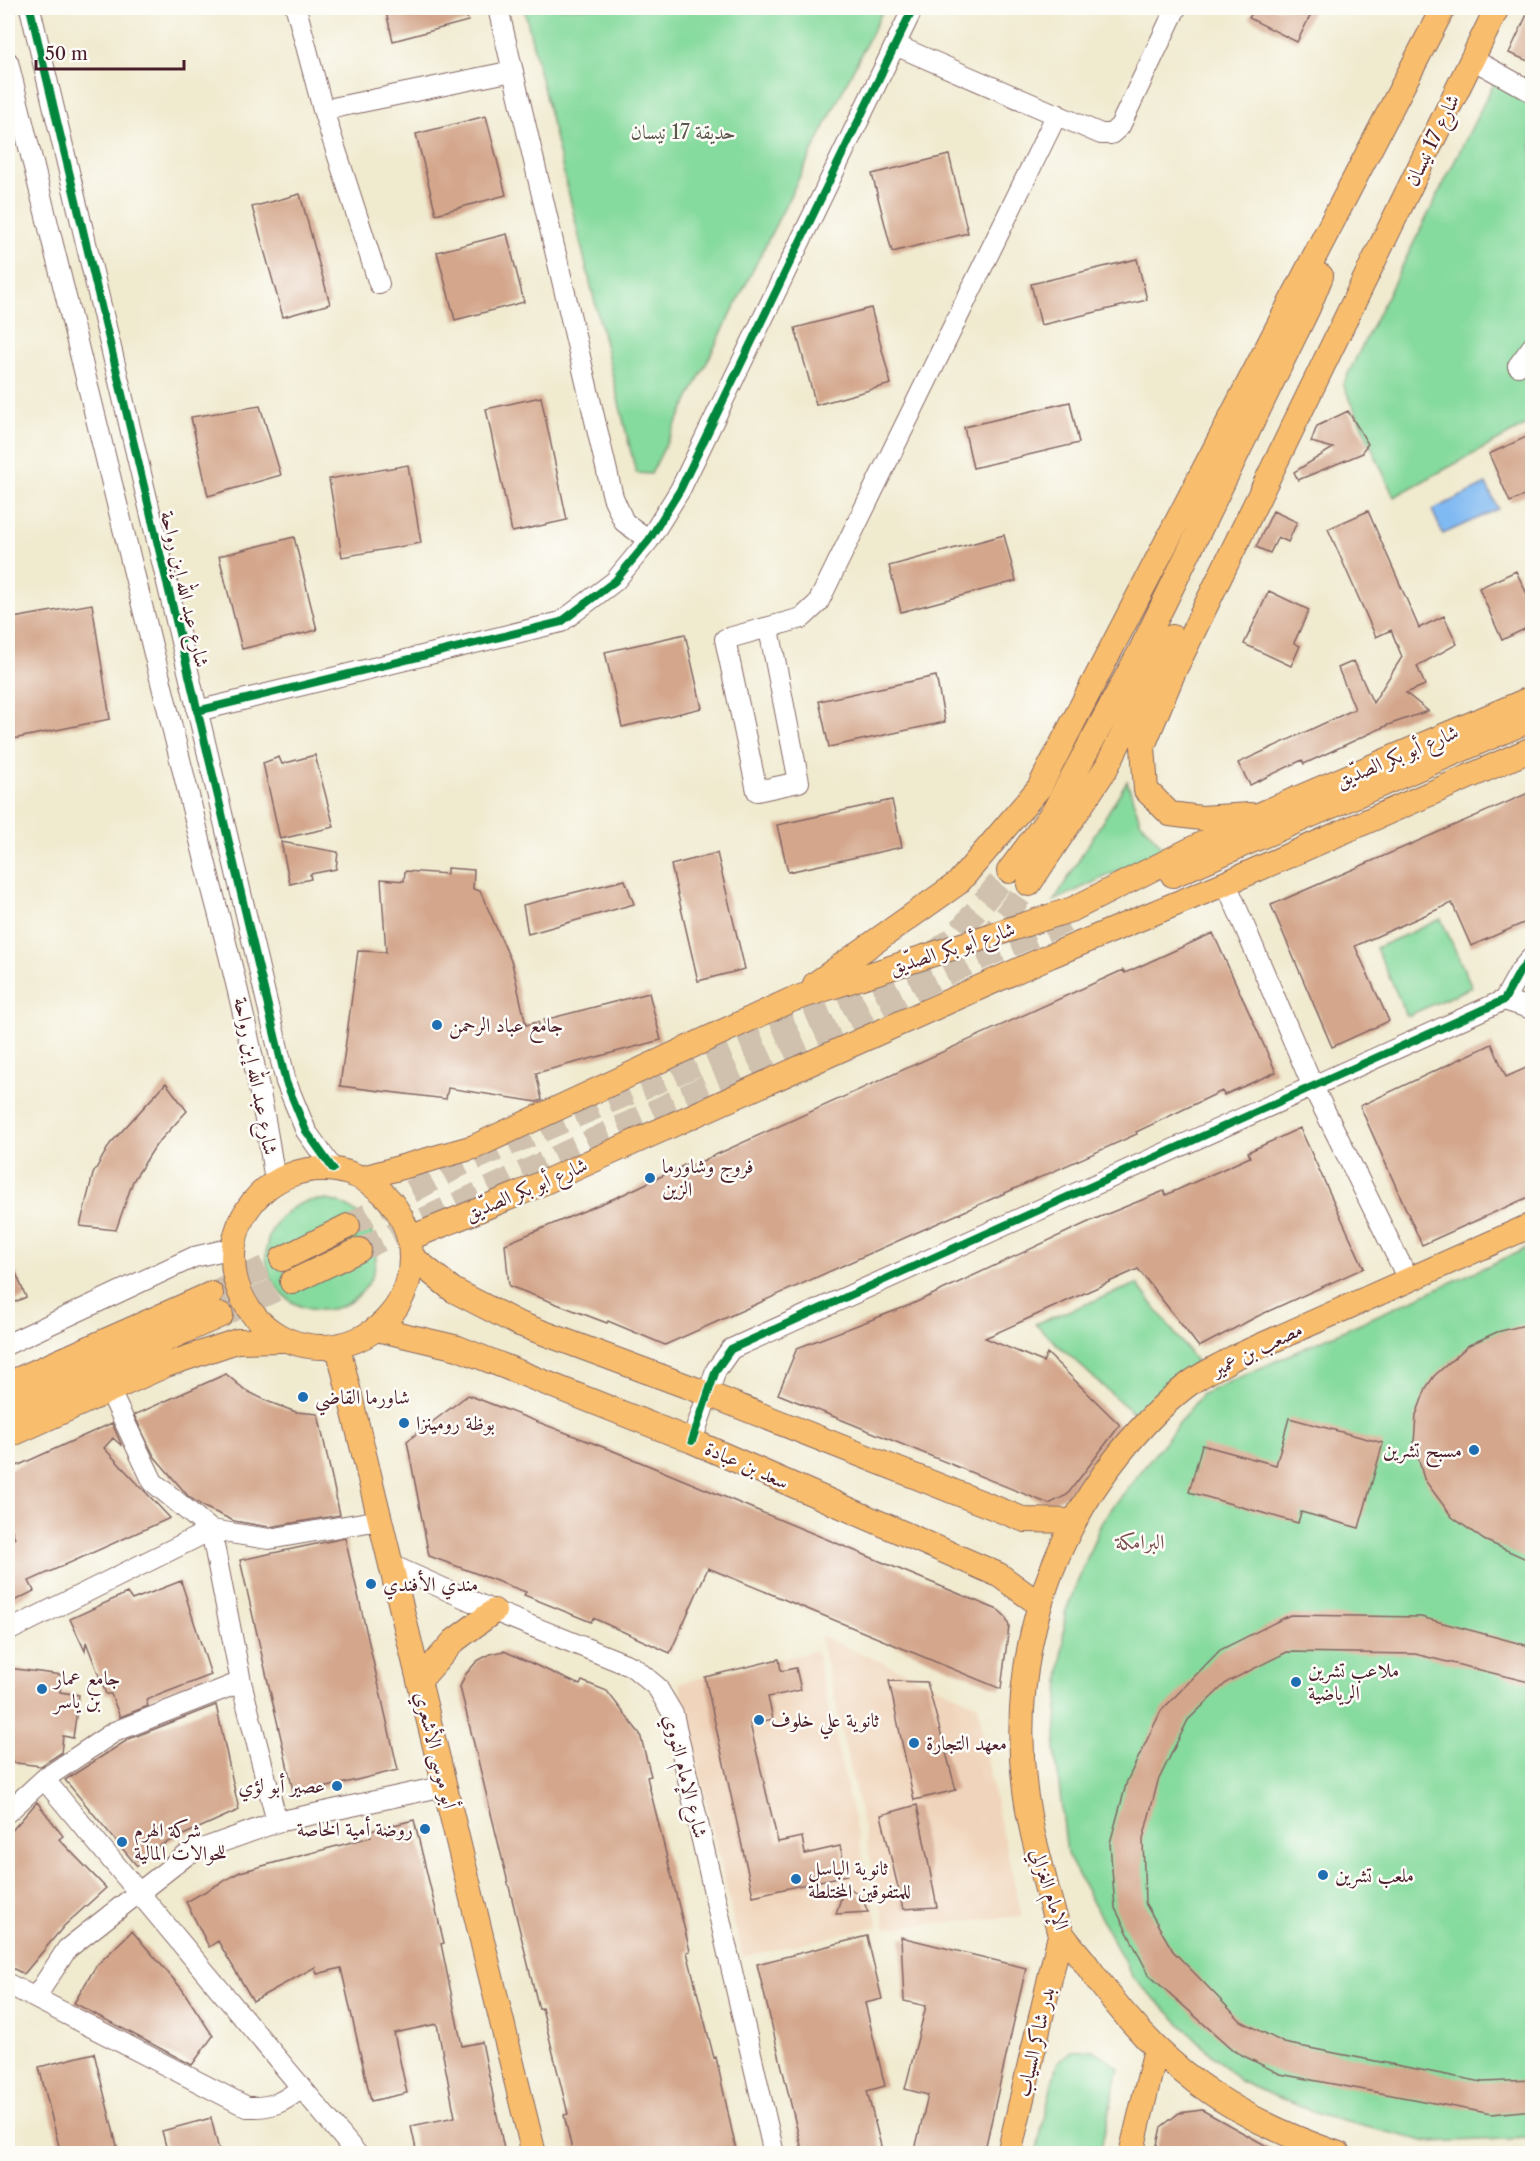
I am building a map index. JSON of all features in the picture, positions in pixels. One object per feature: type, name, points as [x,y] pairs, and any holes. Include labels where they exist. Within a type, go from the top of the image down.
[{"type":"main road","points":[[791,1000],[913,917],[958,883],[1039,788],[1443,8]]},
{"type":"main road","name":"شارع 17 نيسان","points":[[1368,273],[1497,8]]},
{"type":"main road","points":[[1009,871],[1054,811],[1140,652],[1308,308],[1368,156]]},
{"type":"main road","points":[[1261,814],[1201,818],[1170,814],[1146,790],[1143,746],[1174,670],[1368,273]]},
{"type":"main road","points":[[1029,884],[1107,768],[1234,516],[1368,273]]},
{"type":"main road","name":"شارع أبو بكر الصدّيق","points":[[363,1178],[474,1147],[791,1000],[1073,909],[1261,814],[1533,698]]},
{"type":"main road","points":[[1071,919],[1533,719]]},
{"type":"main road","name":"شارع أبو بكر الصدّيق","points":[[411,1248],[518,1194],[1050,956],[1227,883],[1533,749]]},
{"type":"main road","points":[[283,1340],[265,1328],[250,1312],[240,1294],[233,1248],[239,1224],[254,1200],[275,1182],[293,1173],[313,1169],[333,1169],[363,1178],[384,1193],[395,1207],[411,1248],[453,1290],[517,1323],[708,1395],[1025,1520],[1073,1521]]},
{"type":"main road","name":"مصعب بن عمير","points":[[1054,1562],[1073,1521],[1096,1483],[1140,1428],[1192,1382],[1233,1358],[1533,1225]]},
{"type":"main road","points":[[282,1259],[348,1226]]},
{"type":"main road","points":[[8,1436],[166,1365],[237,1341],[283,1340],[310,1347],[338,1347],[359,1340],[377,1329],[396,1309],[408,1284],[411,1248]]},
{"type":"main road","points":[[292,1282],[359,1250]]},
{"type":"main road","points":[[8,1384],[216,1304],[8,1410]]},
{"type":"main road","name":"سعد بن عبادة","points":[[377,1329],[458,1348],[692,1441],[999,1575],[1039,1604]]},
{"type":"main road","name":"أبو موسى الأشعري","points":[[338,1347],[534,2154]]},
{"type":"main road","name":"الإمام الغزالي","points":[[1054,1562],[1039,1604],[1023,1675],[1020,1749],[1028,1820],[1061,1931],[1118,2010],[1182,2073],[1226,2105],[1288,2137],[1339,2154]]},
{"type":"main road","points":[[419,1681],[454,1641],[494,1611]]},
{"type":"main road","name":"بدر شاكر السياب","points":[[1009,2154],[1061,1931]]},
{"type":"main road","points":[[1131,2154],[1156,2049]]},
{"type":"street","name":"شارع عبد الله إبن رواحة","points":[[30,8],[286,1082],[306,1131],[333,1169]]},
{"type":"street","points":[[296,8],[323,110],[379,284]]},
{"type":"street","points":[[498,8],[613,497],[624,522],[649,540]]},
{"type":"street","points":[[197,711],[561,622],[615,581],[649,540],[680,489],[913,8]]},
{"type":"street","points":[[895,45],[1101,135],[1111,134],[1120,126],[1176,8]]},
{"type":"street","points":[[1472,59],[1533,92]]},
{"type":"street","name":"شارع عبد الله إبن رواحة","points":[[8,62],[209,877],[239,990],[267,1124],[275,1182]]},
{"type":"street","points":[[323,110],[513,71]]},
{"type":"street","points":[[769,629],[800,782],[757,791],[725,639],[769,629],[802,618],[818,603],[1057,114]]},
{"type":"street","points":[[1518,366],[1533,347]]},
{"type":"street","points":[[1227,883],[1313,1087],[1408,1279]]},
{"type":"street","points":[[692,1441],[716,1370],[731,1349],[1504,1000],[1520,971],[1533,957]]},
{"type":"street","points":[[1504,1000],[1533,1009]]},
{"type":"street","points":[[8,1344],[194,1257],[233,1248]]},
{"type":"street","points":[[109,1389],[153,1482],[211,1530],[269,1539],[380,1520]]},
{"type":"street","points":[[8,1631],[211,1530]]},
{"type":"street","points":[[211,1530],[241,1682],[277,1822]]},
{"type":"street","name":"شارع الإمام النووي","points":[[391,1565],[494,1611],[633,1667],[657,1687],[666,1700],[672,1714],[774,2154]]},
{"type":"street","points":[[8,1812],[44,1779],[114,1732],[241,1682]]},
{"type":"street","points":[[44,1779],[357,2154]]},
{"type":"street","points":[[35,1998],[67,1949],[188,1854],[277,1822],[445,1786]]},
{"type":"street","points":[[8,1984],[247,2107],[267,2108],[286,2101],[301,2088]]},
{"type":"shaded area","points":[[820,1635],[978,1705],[991,1782],[1022,1916],[886,1928]]},
{"type":"shaded area","name":"ثانوية الباسل للمتفوقين المختلطة","points":[[816,1651],[878,1926],[742,1957],[679,1683]]},
{"type":"green space","name":"حديقة 17 نيسان","points":[[524,8],[884,8],[651,474],[636,473]]},
{"type":"green space","points":[[1496,79],[1532,96],[1532,422],[1394,497],[1343,384]]},
{"type":"green space","points":[[1127,781],[1140,821],[1164,849],[1054,901]]},
{"type":"green space","points":[[1441,919],[1472,987],[1407,1016],[1376,948]]},
{"type":"green space","points":[[321,1200],[342,1204],[360,1216],[372,1234],[376,1255],[372,1276],[360,1294],[342,1306],[321,1310],[300,1306],[282,1294],[270,1276],[266,1255],[270,1234],[282,1216],[300,1204]]},
{"type":"green space","name":"ملاعب تشرين الرياضية","points":[[1532,1246],[1532,2138],[1428,2142],[1323,2116],[1241,2082],[1133,1978],[1067,1854],[1055,1750],[1065,1613],[1102,1521],[1202,1394]]},
{"type":"green space","points":[[1137,1284],[1196,1361],[1138,1418],[1035,1324]]},
{"type":"green space","points":[[1094,2050],[1119,2068],[1100,2153],[1036,2153],[1057,2063],[1071,2051]]},
{"type":"water","points":[[1486,484],[1498,509],[1443,534],[1432,510]]},
{"type":"building","points":[[385,8],[465,8],[468,21],[393,41]]},
{"type":"building","points":[[1255,8],[1314,8],[1297,42],[1249,18]]},
{"type":"building","points":[[1530,8],[1533,8],[1533,63],[1509,53]]},
{"type":"building","points":[[486,116],[506,195],[436,214],[416,134]]},
{"type":"building","points":[[949,155],[968,233],[892,252],[872,174]]},
{"type":"building","points":[[300,194],[330,304],[283,317],[252,207]]},
{"type":"building","points":[[507,234],[524,302],[455,320],[437,252]]},
{"type":"building","points":[[1137,259],[1147,300],[1041,325],[1031,284]]},
{"type":"building","points":[[871,308],[891,384],[816,405],[795,328]]},
{"type":"building","points":[[541,397],[567,520],[512,532],[486,409]]},
{"type":"building","points":[[1070,402],[1079,443],[973,468],[964,427]]},
{"type":"building","points":[[260,406],[281,475],[208,496],[191,417]]},
{"type":"building","points":[[1348,411],[1368,444],[1363,453],[1298,480],[1294,472],[1333,448],[1311,442],[1317,426]]},
{"type":"building","points":[[1533,434],[1533,492],[1510,502],[1489,454]]},
{"type":"building","points":[[408,465],[421,543],[342,557],[329,479]]},
{"type":"building","points":[[1273,511],[1297,522],[1288,542],[1278,537],[1270,553],[1256,547]]},
{"type":"building","points":[[1368,511],[1419,628],[1444,616],[1457,644],[1417,666],[1425,685],[1406,693],[1428,711],[1388,725],[1304,764],[1302,760],[1250,785],[1238,763],[1355,709],[1338,668],[1354,661],[1373,703],[1402,657],[1391,630],[1376,637],[1328,529]]},
{"type":"building","points":[[1004,535],[1016,581],[901,612],[889,566]]},
{"type":"building","points":[[294,537],[317,630],[242,649],[219,556]]},
{"type":"building","points":[[1516,571],[1533,607],[1533,625],[1502,640],[1479,588]]},
{"type":"building","points":[[1269,591],[1309,610],[1294,643],[1300,646],[1291,666],[1244,644]]},
{"type":"building","points":[[92,604],[110,719],[8,740],[8,619]]},
{"type":"building","points":[[685,634],[702,708],[622,727],[605,652]]},
{"type":"building","points":[[936,676],[945,722],[829,747],[819,701]]},
{"type":"building","points":[[315,755],[334,827],[280,839],[263,763],[279,757],[282,764]]},
{"type":"building","points":[[1533,791],[1533,919],[1471,946],[1452,903],[1355,946],[1389,1021],[1332,1047],[1271,905]]},
{"type":"building","points":[[892,800],[902,847],[788,872],[777,825]]},
{"type":"building","points":[[281,842],[338,852],[336,869],[310,874],[311,879],[290,884]]},
{"type":"building","points":[[717,853],[745,969],[698,981],[671,865]]},
{"type":"building","name":"جامع عباد الرحمن","points":[[447,868],[474,870],[473,889],[480,891],[512,963],[526,1025],[538,1022],[540,1027],[545,1026],[544,1020],[649,993],[661,1040],[536,1073],[542,1100],[537,1102],[448,1088],[446,1099],[340,1086],[358,951],[386,952],[381,879],[404,881],[405,871],[447,874]]},
{"type":"building","points":[[625,880],[634,904],[528,934],[523,905]]},
{"type":"building","points":[[1213,933],[1276,1072],[1224,1095],[1222,1091],[1136,1132],[1137,1134],[665,1345],[608,1321],[607,1323],[509,1286],[505,1244],[622,1195],[687,1164],[689,1167],[1123,970],[1125,973]]},
{"type":"building","points":[[1492,1044],[1506,1077],[1533,1065],[1533,1195],[1422,1245],[1360,1106]]},
{"type":"building","points":[[166,1083],[187,1111],[156,1145],[133,1181],[116,1230],[80,1226],[93,1174],[110,1144]]},
{"type":"building","points":[[1300,1128],[1364,1268],[1260,1315],[1199,1347],[1138,1269],[985,1338],[1043,1362],[1047,1353],[1120,1425],[1067,1495],[1049,1504],[778,1394],[797,1348],[910,1305],[1095,1219],[1164,1191],[1166,1195],[1250,1157],[1248,1152]]},
{"type":"building","points":[[8,1254],[26,1297],[8,1305]]},
{"type":"building","name":"مسبح تشرين","points":[[1533,1323],[1533,1562],[1484,1540],[1452,1517],[1424,1479],[1414,1443],[1416,1415],[1426,1388],[1434,1376],[1469,1345],[1497,1332]]},
{"type":"building","points":[[226,1374],[245,1390],[269,1402],[296,1412],[318,1414],[340,1515],[269,1527],[234,1521],[204,1507],[188,1496],[154,1456],[134,1415]]},
{"type":"building","points":[[468,1395],[616,1452],[998,1610],[1005,1616],[1009,1626],[1001,1689],[708,1568],[670,1653],[593,1618],[591,1622],[524,1595],[526,1592],[429,1556],[407,1441]]},
{"type":"building","points":[[1289,1418],[1383,1443],[1359,1528],[1301,1512],[1298,1523],[1189,1492],[1202,1445],[1276,1465]]},
{"type":"building","points":[[112,1423],[122,1446],[113,1438],[104,1448],[170,1518],[29,1581],[34,1591],[8,1604],[8,1542],[15,1538],[8,1521],[8,1470]]},
{"type":"building","points":[[345,1538],[398,1770],[294,1795],[240,1560]]},
{"type":"building","points":[[181,1581],[211,1675],[146,1700],[148,1706],[120,1717],[111,1694],[106,1694],[86,1642],[85,1651],[70,1619],[127,1593],[132,1600]]},
{"type":"building","points":[[1290,1615],[1421,1617],[1533,1647],[1533,1683],[1415,1654],[1287,1652],[1227,1682],[1188,1720],[1158,1781],[1143,1839],[1145,1903],[1173,1951],[1241,2021],[1284,2043],[1482,2082],[1533,2080],[1533,2110],[1492,2114],[1280,2074],[1234,2051],[1149,1975],[1115,1908],[1110,1843],[1127,1781],[1161,1711],[1220,1650]]},
{"type":"building","points":[[504,1651],[580,1685],[582,1681],[607,1691],[640,1734],[651,1776],[647,1777],[690,1951],[687,1952],[714,2058],[716,2057],[737,2154],[573,2154],[564,2115],[568,2114],[542,2008],[539,2009],[460,1687],[465,1675],[477,1661],[490,1654]]},
{"type":"building","points":[[779,1659],[781,1671],[796,1668],[801,1690],[768,1697],[773,1719],[750,1724],[778,1842],[802,1837],[805,1854],[840,1846],[847,1875],[753,1896],[705,1677]]},
{"type":"building","name":"جامع عمار بن ياسر","points":[[8,1668],[62,1675],[60,1692],[79,1695],[73,1738],[63,1736],[61,1753],[41,1766],[8,1762]]},
{"type":"building","points":[[889,1681],[927,1682],[956,1790],[914,1800]]},
{"type":"building","points":[[216,1705],[239,1810],[161,1845],[137,1866],[65,1780],[129,1739]]},
{"type":"building","points":[[37,1802],[63,1836],[59,1839],[106,1888],[64,1926],[24,1974],[8,1966],[8,1835]]},
{"type":"building","points":[[917,1805],[937,1907],[903,1909],[881,1815]]},
{"type":"building","points":[[414,1820],[444,1943],[441,1944],[462,2046],[482,2042],[505,2154],[417,2154],[411,2126],[455,2117],[437,2024],[394,2033],[407,2093],[371,2101],[341,1968],[317,1974],[315,1967],[253,2001],[218,1941],[209,1947],[186,1902],[240,1872],[371,1837],[370,1831]]},
{"type":"building","points":[[845,1885],[861,1896],[868,1912],[836,1914]]},
{"type":"building","points":[[132,1931],[182,1989],[213,2036],[192,2065],[74,2003],[96,1966]]},
{"type":"building","points":[[867,1936],[882,1999],[865,2003],[885,2086],[867,2091],[883,2154],[803,2154],[757,1964]]},
{"type":"building","points":[[901,1937],[1026,1968],[984,2154],[914,2154],[928,2095],[905,2089],[926,2006],[904,2001]]},
{"type":"building","points":[[94,2053],[119,2154],[61,2154],[39,2067]]},
{"type":"building","points":[[1202,2110],[1281,2154],[1155,2154],[1161,2127],[1179,2113]]},
{"type":"building","points":[[211,2118],[220,2154],[168,2154],[162,2131]]},
{"type":"tunnel","points":[[348,1226],[460,1165],[896,980],[953,939],[1009,871]]},
{"type":"tunnel","points":[[984,945],[1029,884]]},
{"type":"tunnel","points":[[359,1250],[972,962],[1071,919]]},
{"type":"tunnel","points":[[211,1294],[282,1259]]},
{"type":"tunnel","points":[[221,1315],[292,1282]]},
{"type":"cycle path","points":[[30,8],[286,1082],[306,1131],[333,1169]]},
{"type":"cycle path","points":[[197,711],[561,622],[615,581],[649,540],[680,490],[913,8]]},
{"type":"cycle path","points":[[692,1441],[716,1370],[731,1349],[1504,1000],[1520,971],[1532,957]]},
{"type":"place","name":"جامع عباد الرحمن","points":[[437,1025]]},
{"type":"place","name":"فروج وشاورما الزين","points":[[650,1178]]},
{"type":"place","name":"شاورما القاضي","points":[[303,1397]]},
{"type":"place","name":"بوظة رومينزا","points":[[404,1423]]},
{"type":"place","name":"مسبح تشرين","points":[[1474,1450]]},
{"type":"place","name":"مندي الأفندي","points":[[371,1584]]},
{"type":"place","name":"ملاعب تشرين الرياضية","points":[[1296,1682]]},
{"type":"place","name":"جامع عمار بن ياسر","points":[[42,1689]]},
{"type":"place","name":"ثانوية علي خلوف","points":[[759,1720]]},
{"type":"place","name":"معهد التجارة","points":[[914,1743]]},
{"type":"place","name":"عصير أبو لؤي","points":[[337,1786]]},
{"type":"place","name":"روضة أمية الخاصة","points":[[425,1829]]},
{"type":"place","name":"شركة الهرم للحوالات المالية","points":[[122,1842]]},
{"type":"place","name":"ملعب تشرين","points":[[1323,1875]]},
{"type":"place","name":"ثانوية الباسل للمتفوقين المختلطة","points":[[796,1879]]},
{"type":"district","name":"البرامكة","points":[[1140,1542]]}]
